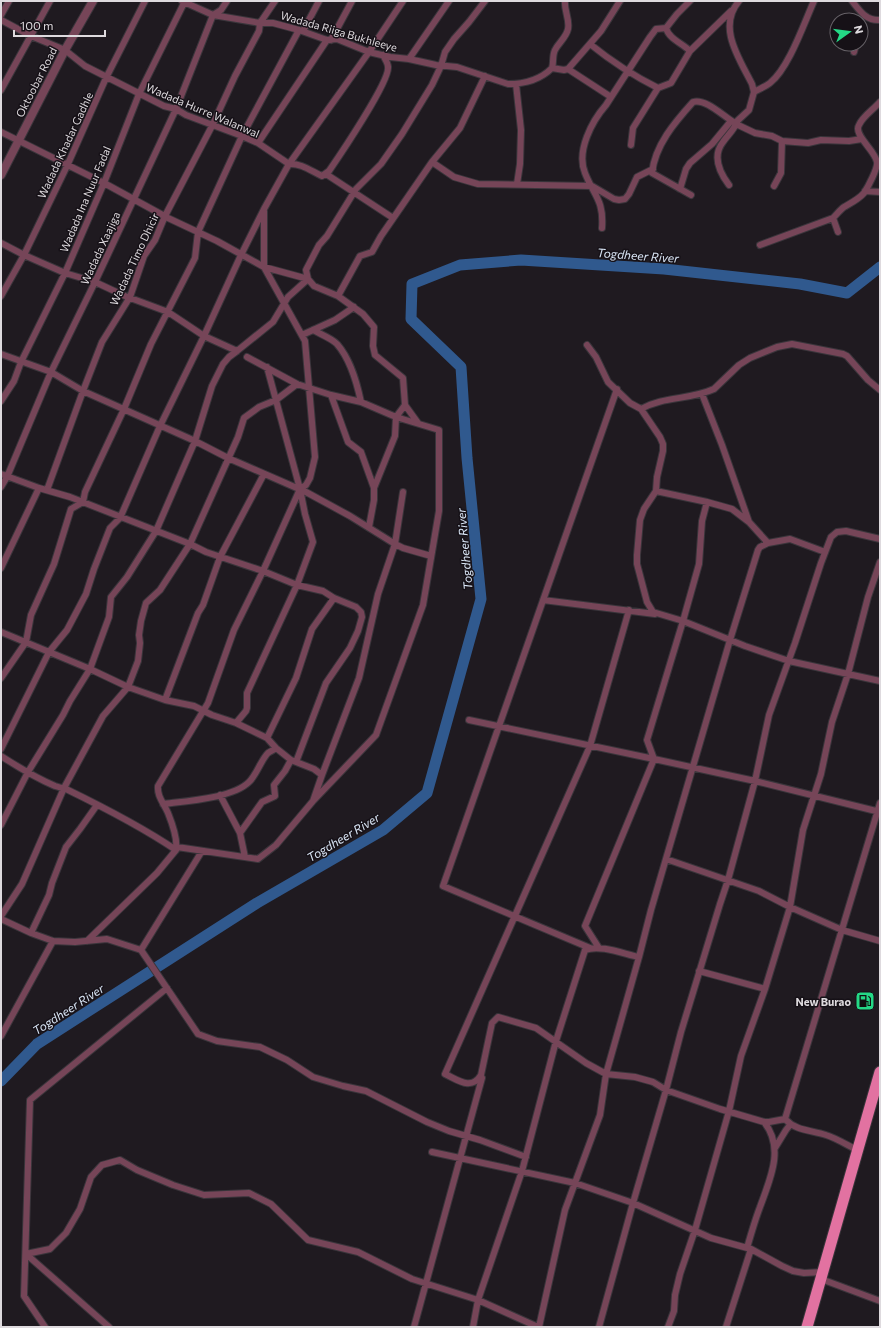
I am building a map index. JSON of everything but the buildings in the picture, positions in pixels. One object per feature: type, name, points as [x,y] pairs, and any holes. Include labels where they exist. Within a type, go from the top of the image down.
[{"type":"highway","points":[[807,1327],[880,1072]]},
{"type":"street","points":[[1,15],[9,1]]},
{"type":"street","points":[[1,90],[50,1]]},
{"type":"street","name":"Oktoobar Road","points":[[1,176],[65,50],[93,1]]},
{"type":"street","name":"Wadada Khadar Gadhle","points":[[1,296],[24,255],[67,166],[106,78],[145,1]]},
{"type":"street","name":"Wadada Riiga Bukhleeye","points":[[183,1],[213,15],[260,23],[273,23],[329,40],[337,39],[369,52],[395,58],[409,58],[458,67],[508,84],[523,83],[542,77],[552,68]]},
{"type":"street","name":"Wadada Ina Nuur Fadal","points":[[1,401],[14,381],[21,362],[65,273],[104,183],[139,94],[183,1]]},
{"type":"street","points":[[213,15],[221,10],[227,1]]},
{"type":"street","name":"Wadada Timo Dhicir","points":[[48,490],[102,342],[130,297],[144,256],[155,240],[165,216],[213,124],[234,76],[259,31],[260,23],[275,1]]},
{"type":"street","points":[[1,678],[26,642],[32,615],[54,564],[71,509],[83,502],[85,492],[124,409],[151,344],[195,258],[198,232],[242,136],[319,1]]},
{"type":"street","points":[[258,144],[329,40],[352,1]]},
{"type":"street","points":[[1,748],[49,652],[67,630],[86,594],[94,568],[110,528],[120,518],[160,426],[264,209],[289,164],[369,52],[403,1]]},
{"type":"street","points":[[409,58],[449,1]]},
{"type":"street","points":[[418,423],[405,405],[402,378],[375,356],[373,346],[374,327],[363,314],[338,296],[314,286],[308,279],[306,270],[315,252],[327,236],[354,192],[381,164],[402,134],[432,85],[445,52],[485,1]]},
{"type":"street","points":[[566,1],[566,10],[569,23],[568,28],[566,36],[556,48],[552,68],[564,70],[568,69],[611,97]]},
{"type":"street","points":[[568,69],[601,30],[620,1]]},
{"type":"street","points":[[602,228],[603,216],[601,207],[585,173],[583,164],[586,140],[598,113],[611,97],[656,29],[666,28],[690,1]]},
{"type":"street","points":[[631,145],[633,128],[658,88],[671,84],[690,51],[732,10],[739,1]]},
{"type":"street","points":[[754,92],[771,82],[779,73],[787,60],[814,1]]},
{"type":"street","points":[[852,1],[860,12]]},
{"type":"street","points":[[680,189],[686,169],[690,164],[749,110],[754,92],[752,84],[729,34],[729,22],[732,10]]},
{"type":"street","name":"Wadada Xaajiga","points":[[1,487],[4,475],[51,372],[176,109],[213,15]]},
{"type":"street","points":[[869,17],[880,20]]},
{"type":"street","name":"Wadada Hurre Walanwal","points":[[1,20],[31,36],[65,50],[85,66],[106,78],[164,106],[176,109],[242,136],[258,144],[289,164],[301,165],[322,176],[326,174],[393,218]]},
{"type":"street","points":[[666,28],[668,33],[676,42],[690,51]]},
{"type":"street","points":[[590,44],[644,81],[658,88]]},
{"type":"street","points":[[326,174],[379,93],[387,75],[388,67],[383,55]]},
{"type":"street","points":[[338,296],[360,256],[372,252],[393,218],[432,162],[460,128],[485,76]]},
{"type":"street","points":[[516,84],[521,130],[520,164],[516,184]]},
{"type":"street","points":[[690,195],[652,173],[660,145],[692,102],[697,101],[706,103],[734,123],[755,133],[762,133],[782,141],[808,143],[821,140],[850,141],[862,139]]},
{"type":"street","points":[[760,245],[833,218],[865,192],[877,168],[877,163],[875,154],[862,139],[858,126],[880,102]]},
{"type":"street","points":[[729,186],[722,175],[718,163],[718,156],[722,143],[734,123]]},
{"type":"street","points":[[1,132],[104,183],[264,267],[308,279]]},
{"type":"street","points":[[774,186],[781,173],[782,141]]},
{"type":"street","points":[[432,162],[454,177],[478,184],[592,186],[614,200],[625,199],[637,177],[653,168]]},
{"type":"street","points":[[865,192],[880,192]]},
{"type":"street","points":[[86,941],[157,873],[176,849],[173,827],[168,812],[157,792],[158,786],[166,770],[191,733],[208,703],[234,630],[263,571],[300,489],[306,485],[310,478],[315,457],[305,341],[264,267],[264,209]]},
{"type":"street","points":[[833,218],[838,232]]},
{"type":"street","points":[[1,243],[65,273],[95,282],[125,296],[168,312],[204,336],[237,351]]},
{"type":"street","points":[[1,825],[28,772],[90,669],[109,617],[111,597],[127,577],[156,531],[195,442],[212,386],[223,364],[229,357],[272,322],[288,296],[308,279]]},
{"type":"street","points":[[302,335],[335,320],[354,307]]},
{"type":"street","points":[[313,330],[336,343],[356,380],[361,402]]},
{"type":"street","points":[[641,409],[660,401],[702,394],[714,389],[739,365],[750,358],[777,347],[792,344],[848,356],[868,380],[880,390]]},
{"type":"street","points":[[587,345],[596,357],[608,382],[630,403],[641,409],[663,444],[656,491],[644,509],[640,520],[637,564],[647,602],[655,614]]},
{"type":"street","points":[[1,354],[51,372],[83,391],[228,458],[300,489],[369,527],[394,544],[431,556]]},
{"type":"street","points":[[1,756],[55,786],[64,788],[97,805],[176,849],[258,859],[276,845],[313,801],[376,736],[423,605],[439,511],[439,430],[396,417],[361,402],[331,395],[298,384],[247,356]]},
{"type":"street","points":[[236,724],[248,708],[247,693],[297,585],[313,542],[267,367]]},
{"type":"street","points":[[298,384],[276,400],[259,407],[244,418],[238,437],[190,544],[160,590],[146,603],[141,621],[138,661],[128,687],[103,716],[64,788],[22,884],[1,918],[31,933],[53,941],[75,942],[107,939],[141,950],[198,1034],[217,1041],[260,1047],[287,1060],[312,1077],[366,1091],[427,1122],[526,1157]]},
{"type":"street","points":[[617,389],[443,886],[590,948],[599,948],[639,957]]},
{"type":"street","points":[[702,394],[749,522]]},
{"type":"street","points":[[331,395],[348,442],[361,452],[374,488],[374,500],[369,527]]},
{"type":"street","points":[[374,488],[395,436],[396,417],[405,405]]},
{"type":"street","points":[[165,700],[220,557],[264,474]]},
{"type":"street","points":[[4,475],[83,502],[120,518],[190,544],[206,552],[263,571],[297,585],[316,589],[356,607],[361,612],[362,620],[358,631],[350,648],[326,683],[294,761],[274,785],[275,796],[262,802],[240,833]]},
{"type":"street","points":[[1,568],[39,488]]},
{"type":"street","points":[[656,491],[708,502],[732,509],[749,522],[768,543]]},
{"type":"street","points":[[313,801],[359,678],[378,594],[394,544],[402,492]]},
{"type":"street","points":[[599,948],[585,926],[654,759],[647,740],[699,564],[702,521],[708,502]]},
{"type":"street","points":[[599,1327],[681,1032],[728,880],[755,781],[769,715],[789,661],[825,552],[831,537],[837,532],[846,531],[880,539]]},
{"type":"street","points":[[26,1254],[50,1249],[66,1233],[80,1209],[91,1177],[102,1165],[120,1160],[137,1170],[173,1185],[204,1195],[249,1193],[271,1204],[308,1240],[358,1252],[412,1279],[478,1300],[538,1327],[565,1210],[600,1115],[606,1074],[651,910],[758,550],[760,547],[768,543],[790,539],[825,552]]},
{"type":"street","points":[[668,1327],[674,1311],[675,1295],[680,1274],[695,1230],[729,1111],[741,1056],[765,989],[790,907],[803,830],[821,774],[832,722],[848,674],[868,598],[880,562]]},
{"type":"street","points":[[267,738],[296,678],[312,628],[334,598]]},
{"type":"street","points":[[543,600],[655,614],[683,621],[789,661],[880,681]]},
{"type":"street","points":[[498,1017],[492,1023],[481,1075],[477,1081],[471,1084],[465,1083],[445,1074],[590,746],[629,610]]},
{"type":"street","points":[[1,632],[90,669],[128,687],[165,700],[203,710],[236,724],[267,738],[276,748],[294,761],[314,769],[322,775]]},
{"type":"street","points":[[469,720],[755,781],[879,811]]},
{"type":"street","points":[[164,804],[203,799],[236,791],[249,782],[268,754],[276,748]]},
{"type":"street","points":[[220,795],[240,833],[245,857]]},
{"type":"street","points":[[785,1119],[879,811],[880,803]]},
{"type":"street","points":[[31,933],[49,895],[66,847],[97,805]]},
{"type":"street","points":[[141,950],[202,851]]},
{"type":"street","points":[[666,859],[759,891],[790,907],[842,930],[880,941]]},
{"type":"street","points":[[1,1035],[53,941]]},
{"type":"street","points":[[473,1327],[478,1300],[522,1171],[556,1041],[585,950],[590,948]]},
{"type":"street","points":[[699,971],[765,989]]},
{"type":"street","points":[[45,1327],[24,1296],[30,1100],[167,988]]},
{"type":"street","points":[[498,1017],[536,1028],[586,1064],[606,1074],[635,1077],[653,1082],[666,1090],[764,1122],[785,1119]]},
{"type":"street","points":[[414,1327],[498,1017]]},
{"type":"street","points":[[785,1119],[790,1125],[808,1132],[826,1135],[857,1150]]},
{"type":"street","points":[[726,1327],[772,1175],[775,1148],[773,1134],[764,1122]]},
{"type":"street","points":[[775,1148],[790,1125]]},
{"type":"street","points":[[432,1152],[575,1183],[633,1203],[711,1238],[749,1249],[793,1271],[822,1275],[880,1301]]},
{"type":"street","points":[[26,1254],[109,1327]]},
{"type":"waterway","name":"Togdheer River","points":[[1,1081],[37,1044],[257,903],[383,830],[427,793],[481,599],[467,458],[461,367],[411,319],[412,284],[460,265],[521,260],[664,269],[800,284],[847,293],[880,267]]},
{"type":"place","name":"New Burao","points":[[865,1001]]}]
